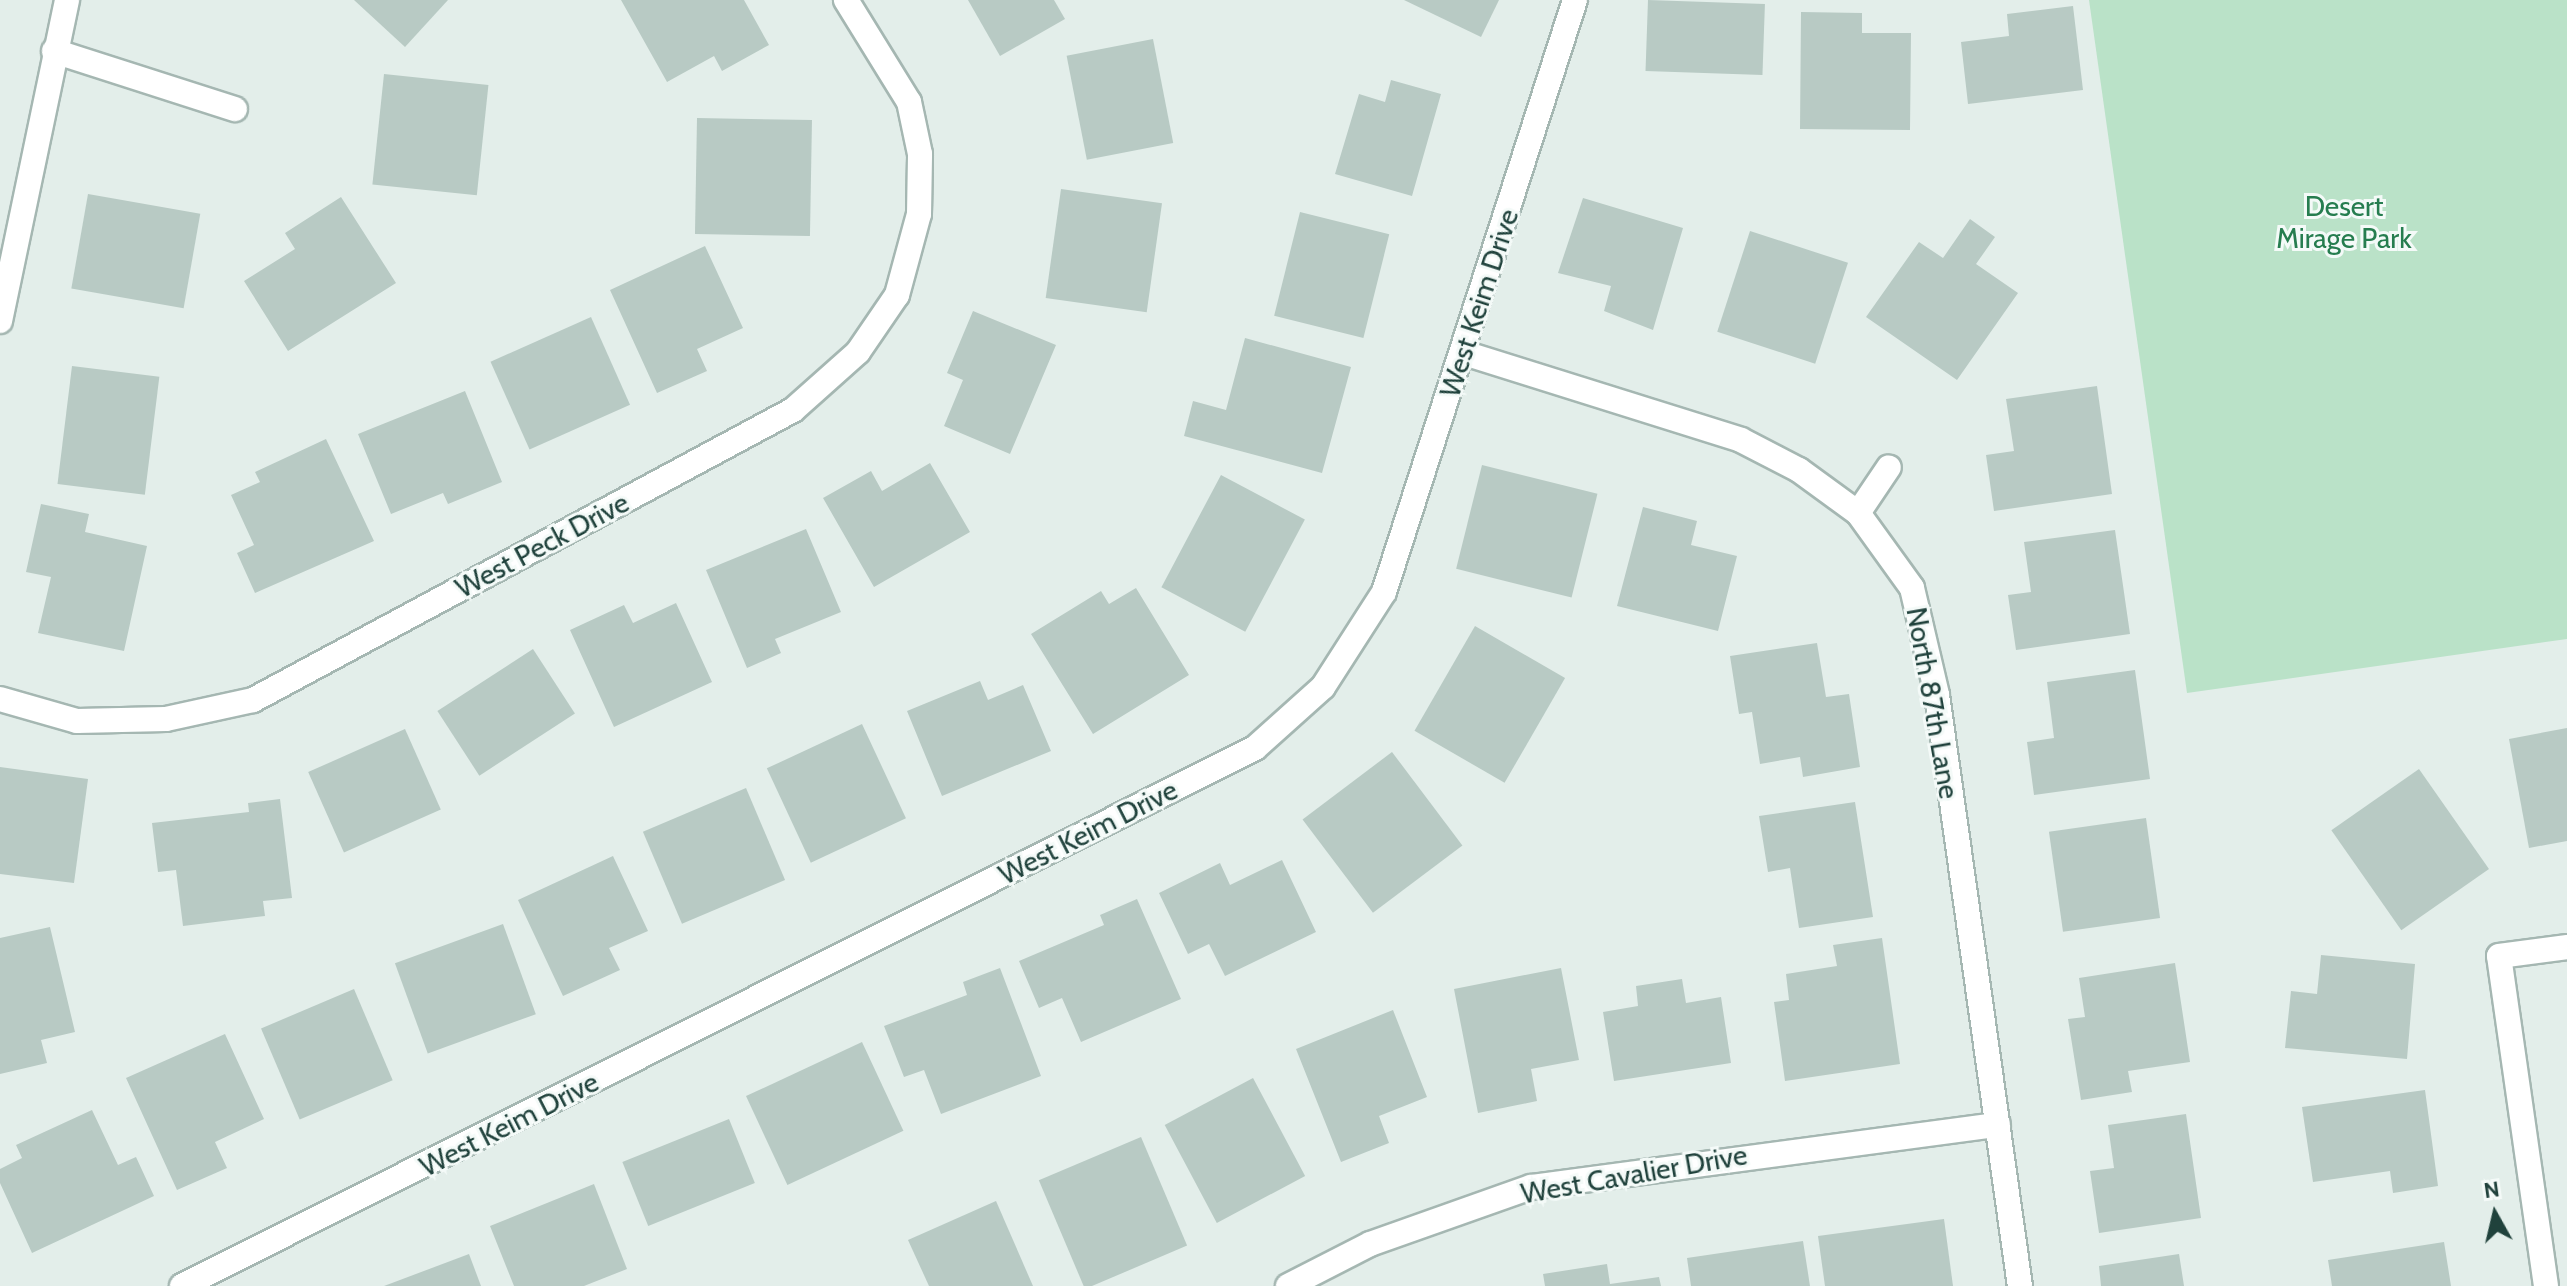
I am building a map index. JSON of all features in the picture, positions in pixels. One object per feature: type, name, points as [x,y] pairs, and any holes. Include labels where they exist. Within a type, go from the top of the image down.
[{"type":"street","points":[[0,321],[67,0]]},
{"type":"street","name":"West Peck Drive","points":[[0,699],[77,721],[166,719],[253,700],[793,410],[858,352],[897,295],[919,214],[920,154],[909,102],[846,0]]},
{"type":"street","name":"West Keim Drive","points":[[182,1286],[1255,748],[1323,687],[1384,592],[1464,353],[1575,0]]},
{"type":"street","points":[[54,51],[235,109]]},
{"type":"street","name":"North 87th Lane","points":[[1464,353],[1741,440],[1799,470],[1858,513],[1912,588],[1937,695],[2020,1286]]},
{"type":"street","points":[[1858,513],[1889,467]]},
{"type":"street","points":[[2546,1286],[2499,956],[2567,947]]},
{"type":"street","name":"West Cavalier Drive","points":[[1288,1286],[1370,1244],[1531,1187],[1998,1125]]},
{"type":"green space","name":"Desert Mirage Park","points":[[2089,0],[2567,0],[2567,639],[2187,693]]},
{"type":"building","points":[[354,0],[448,0],[405,47]]},
{"type":"building","points":[[621,0],[744,0],[769,45],[722,71],[714,56],[667,82]]},
{"type":"building","points":[[968,0],[1054,0],[1065,19],[1000,56]]},
{"type":"building","points":[[1404,0],[1499,0],[1481,37]]},
{"type":"building","points":[[1648,0],[1765,4],[1762,75],[1646,71]]},
{"type":"building","points":[[2073,6],[2083,90],[1968,104],[1961,42],[2009,36],[2007,14]]},
{"type":"building","points":[[1801,12],[1862,13],[1862,33],[1911,33],[1910,130],[1800,129]]},
{"type":"building","points":[[1153,39],[1173,143],[1087,160],[1067,56]]},
{"type":"building","points":[[384,74],[488,85],[477,195],[372,184]]},
{"type":"building","points":[[1391,80],[1441,94],[1412,196],[1335,174],[1359,94],[1385,102]]},
{"type":"building","points":[[697,118],[812,120],[810,236],[695,234]]},
{"type":"building","points":[[1061,189],[1162,203],[1147,312],[1046,298]]},
{"type":"building","points":[[88,194],[200,214],[184,308],[71,289]]},
{"type":"building","points":[[341,197],[396,283],[288,351],[244,281],[295,249],[285,233]]},
{"type":"building","points":[[1583,198],[1683,228],[1653,330],[1604,311],[1611,286],[1558,273]]},
{"type":"building","points":[[1300,212],[1389,234],[1363,338],[1274,316]]},
{"type":"building","points":[[1970,219],[1995,237],[1976,264],[2018,293],[1957,380],[1866,317],[1919,242],[1943,258]]},
{"type":"building","points":[[1750,231],[1848,263],[1815,364],[1717,332]]},
{"type":"building","points":[[705,246],[743,328],[697,349],[707,371],[657,393],[610,290]]},
{"type":"building","points":[[973,311],[1056,345],[1010,454],[944,426],[963,380],[947,373]]},
{"type":"building","points":[[591,317],[630,405],[530,449],[491,362]]},
{"type":"building","points":[[1245,338],[1351,367],[1322,473],[1184,436],[1193,401],[1226,410]]},
{"type":"building","points":[[72,366],[159,377],[145,495],[57,484]]},
{"type":"building","points":[[2097,386],[2112,494],[1994,511],[1986,455],[2014,451],[2006,399]]},
{"type":"building","points":[[465,391],[502,482],[448,504],[443,493],[391,514],[358,434]]},
{"type":"building","points":[[326,439],[374,541],[255,593],[237,553],[254,545],[231,495],[260,482],[255,472]]},
{"type":"building","points":[[930,463],[970,532],[874,587],[823,498],[871,471],[882,491]]},
{"type":"building","points":[[1482,465],[1597,494],[1572,598],[1456,569]]},
{"type":"building","points":[[1221,475],[1305,520],[1245,632],[1161,587]]},
{"type":"building","points":[[41,504],[89,514],[85,532],[147,546],[124,651],[38,633],[51,577],[26,572]]},
{"type":"building","points":[[1643,507],[1697,521],[1691,545],[1737,556],[1718,631],[1617,606]]},
{"type":"building","points":[[806,529],[841,612],[775,639],[781,653],[747,668],[706,570]]},
{"type":"building","points":[[2115,530],[2130,634],[2016,650],[2008,595],[2031,592],[2024,542]]},
{"type":"building","points":[[1136,588],[1189,675],[1093,734],[1031,634],[1101,591],[1109,604]]},
{"type":"building","points":[[676,603],[712,682],[614,727],[570,630],[624,605],[633,623]]},
{"type":"building","points":[[1475,626],[1565,678],[1505,783],[1414,731]]},
{"type":"building","points":[[1817,643],[1826,697],[1849,694],[1860,767],[1803,777],[1800,757],[1760,764],[1752,712],[1739,714],[1730,656]]},
{"type":"building","points":[[533,649],[575,714],[479,776],[437,711]]},
{"type":"building","points":[[2135,670],[2150,779],[2034,795],[2027,742],[2054,738],[2047,682]]},
{"type":"building","points":[[980,681],[988,700],[1023,685],[1051,751],[942,796],[907,711]]},
{"type":"building","points":[[862,724],[906,818],[811,863],[767,768]]},
{"type":"building","points":[[2567,728],[2567,841],[2529,848],[2509,739]]},
{"type":"building","points":[[405,729],[441,809],[344,853],[308,772]]},
{"type":"building","points":[[1392,752],[1462,845],[1373,913],[1303,819]]},
{"type":"building","points":[[0,767],[88,779],[74,883],[0,874]]},
{"type":"building","points":[[2419,769],[2489,869],[2401,930],[2331,830]]},
{"type":"building","points":[[746,788],[785,880],[682,924],[643,832]]},
{"type":"building","points":[[280,799],[292,898],[263,901],[265,916],[183,926],[176,870],[158,872],[152,823],[249,812],[248,803]]},
{"type":"building","points":[[1855,802],[1873,917],[1799,928],[1790,868],[1768,872],[1759,816]]},
{"type":"building","points":[[2146,818],[2160,918],[2063,932],[2049,832]]},
{"type":"building","points":[[613,856],[648,931],[609,948],[620,970],[563,996],[518,900]]},
{"type":"building","points":[[1282,860],[1316,932],[1225,976],[1209,944],[1188,954],[1159,893],[1220,863],[1230,885]]},
{"type":"building","points":[[1137,899],[1181,999],[1081,1042],[1062,998],[1039,1008],[1019,961],[1104,925],[1100,915]]},
{"type":"building","points":[[503,924],[536,1014],[428,1054],[395,963]]},
{"type":"building","points":[[50,927],[75,1032],[41,1040],[47,1063],[0,1074],[0,938]]},
{"type":"building","points":[[1882,938],[1900,1064],[1785,1081],[1774,1002],[1789,1000],[1786,974],[1837,966],[1833,945]]},
{"type":"building","points":[[2321,955],[2415,964],[2407,1059],[2285,1048],[2291,991],[2317,994]]},
{"type":"building","points":[[2175,963],[2190,1062],[2128,1071],[2132,1092],[2081,1100],[2068,1019],[2085,1017],[2079,978]]},
{"type":"building","points":[[1000,968],[1041,1076],[941,1114],[924,1070],[904,1077],[884,1026],[967,995],[963,982]]},
{"type":"building","points":[[1561,968],[1579,1060],[1531,1069],[1537,1101],[1478,1113],[1454,989]]},
{"type":"building","points":[[1682,979],[1686,1003],[1721,997],[1731,1063],[1614,1081],[1603,1012],[1638,1006],[1636,986]]},
{"type":"building","points":[[354,989],[393,1080],[300,1120],[261,1028]]},
{"type":"building","points":[[1393,1010],[1427,1097],[1379,1116],[1389,1143],[1341,1162],[1296,1049]]},
{"type":"building","points":[[225,1034],[264,1119],[215,1142],[227,1168],[177,1190],[126,1078]]},
{"type":"building","points":[[862,1042],[903,1131],[787,1185],[746,1096]]},
{"type":"building","points":[[1253,1078],[1305,1176],[1217,1223],[1165,1125]]},
{"type":"building","points":[[2425,1090],[2438,1186],[2393,1193],[2390,1171],[2313,1182],[2302,1107]]},
{"type":"building","points":[[92,1110],[118,1165],[136,1157],[154,1196],[32,1253],[0,1183],[0,1169],[22,1158],[16,1145]]},
{"type":"building","points":[[2186,1114],[2201,1218],[2099,1233],[2090,1171],[2114,1168],[2108,1125]]},
{"type":"building","points":[[729,1119],[755,1183],[648,1226],[622,1162]]},
{"type":"building","points":[[1141,1137],[1187,1246],[1092,1286],[1084,1286],[1039,1180]]},
{"type":"building","points":[[594,1184],[627,1269],[584,1286],[514,1286],[490,1226]]},
{"type":"building","points":[[996,1201],[1033,1286],[929,1286],[908,1240]]},
{"type":"building","points":[[1944,1219],[1953,1286],[1825,1286],[1818,1236]]},
{"type":"building","points":[[1803,1241],[1810,1286],[1691,1286],[1687,1258]]},
{"type":"building","points":[[2444,1242],[2451,1286],[2332,1286],[2328,1260]]},
{"type":"building","points":[[469,1254],[481,1286],[384,1286]]},
{"type":"building","points":[[2179,1254],[2184,1286],[2101,1286],[2099,1266]]},
{"type":"building","points":[[1607,1264],[1610,1284],[1659,1277],[1661,1286],[1545,1286],[1543,1274]]}]
